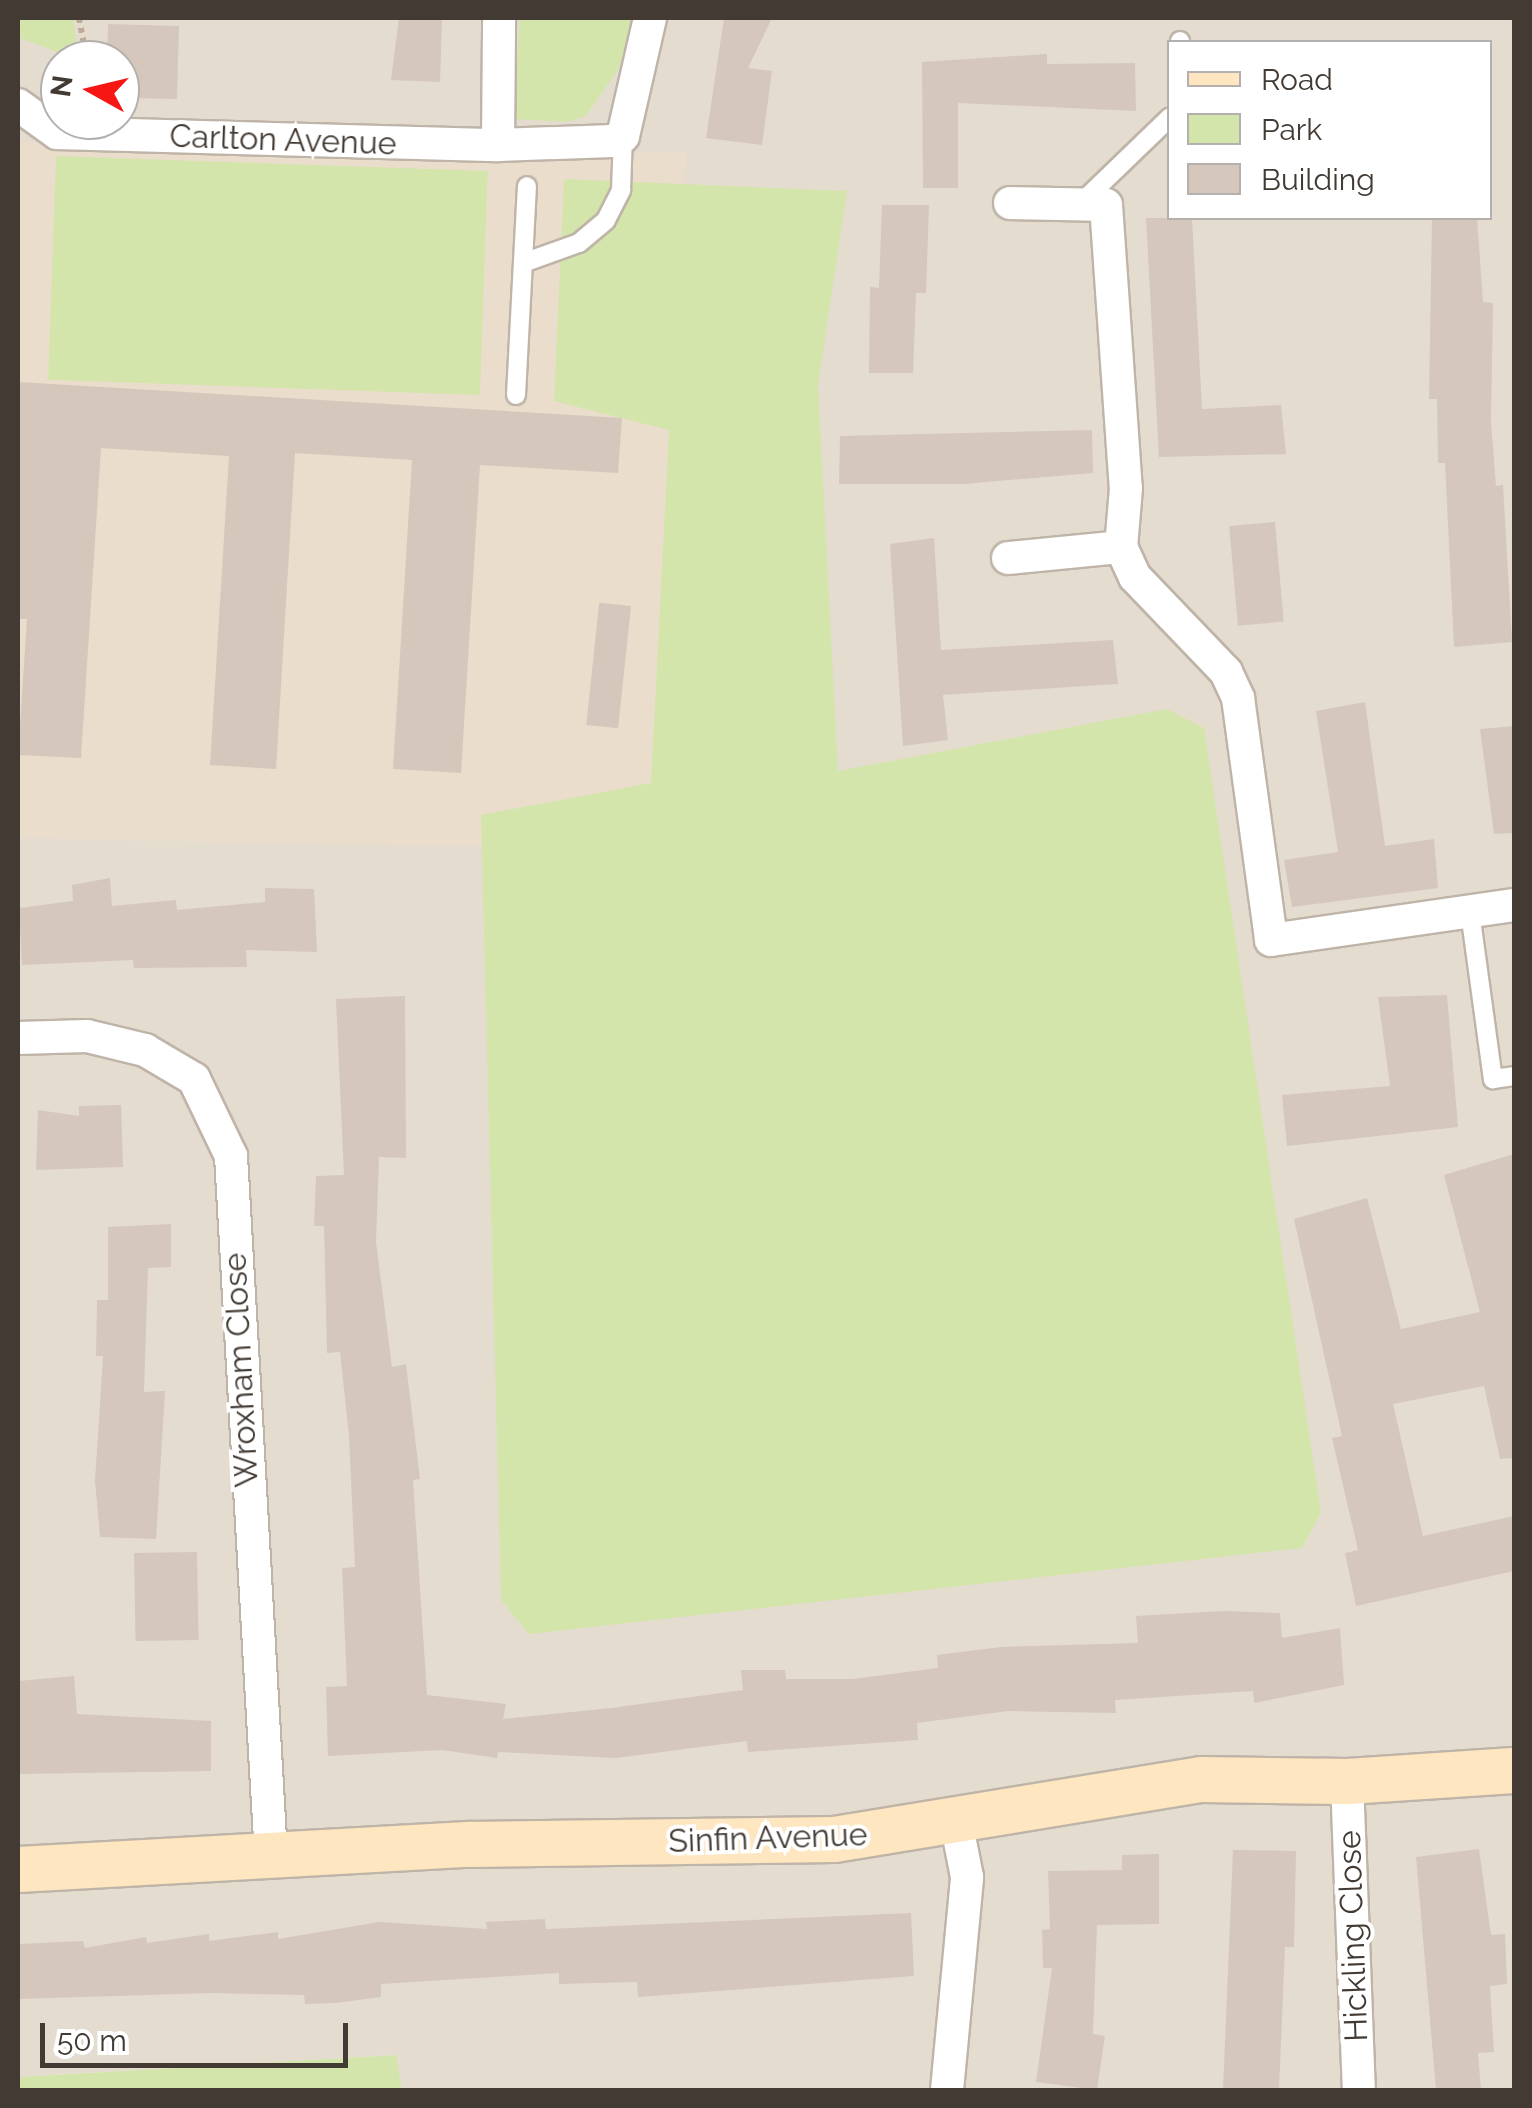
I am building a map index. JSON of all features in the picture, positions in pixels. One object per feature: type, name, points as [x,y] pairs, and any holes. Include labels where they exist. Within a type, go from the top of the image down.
[{"type":"street","points":[[498,145],[499,18]]},
{"type":"street","points":[[623,136],[650,18]]},
{"type":"street","name":"Carlton Avenue","points":[[18,106],[58,133],[498,145],[623,136]]},
{"type":"street","points":[[1010,203],[1106,205],[1126,488],[1122,548],[1135,576],[1226,672],[1238,698],[1271,940],[1514,905]]},
{"type":"street","points":[[1008,558],[1122,548]]},
{"type":"street","name":"Wroxham Close","points":[[18,1038],[86,1036],[145,1050],[194,1079],[230,1156],[272,1856]]},
{"type":"street","name":"Sinfin Avenue","points":[[18,1869],[471,1844],[769,1843],[956,1821],[1201,1780],[1348,1781],[1514,1770]]},
{"type":"street","name":"Hickling Close","points":[[1348,1781],[1359,2090]]},
{"type":"street","points":[[947,2090],[967,1877],[956,1821]]},
{"type":"lane","points":[[1080,204],[1167,121]]},
{"type":"lane","points":[[523,263],[579,243],[606,220],[620,190],[623,136]]},
{"type":"lane","points":[[516,395],[527,186]]},
{"type":"lane","points":[[1470,912],[1493,1079],[1514,1076]]},
{"type":"shaded area","points":[[18,18],[1514,18],[1514,2090],[402,2090],[395,2055],[18,2077]]},
{"type":"shaded area","points":[[18,141],[158,149],[686,153],[651,850],[18,838]]},
{"type":"green space","points":[[19,18],[73,19],[76,40],[40,40],[40,45],[20,38]]},
{"type":"green space","points":[[520,18],[632,18],[619,68],[586,116],[567,122],[513,119]]},
{"type":"green space","points":[[56,156],[488,171],[480,395],[48,380]]},
{"type":"green space","points":[[564,179],[847,191],[818,385],[838,771],[1167,709],[1204,728],[1321,1513],[1302,1548],[529,1634],[501,1600],[481,815],[651,783],[669,430],[554,401]]},
{"type":"green space","points":[[396,2055],[402,2090],[18,2090],[18,2077]]},
{"type":"building","points":[[399,18],[442,18],[440,82],[391,80]]},
{"type":"building","points":[[724,18],[772,18],[748,68],[772,71],[762,145],[706,138]]},
{"type":"building","points":[[108,24],[179,26],[177,99],[140,98],[140,40],[108,40]]},
{"type":"building","points":[[1047,54],[1047,64],[1135,63],[1136,111],[958,103],[958,188],[923,188],[922,62]]},
{"type":"building","points":[[882,205],[929,205],[926,293],[916,293],[913,373],[869,373],[870,287],[879,288]]},
{"type":"building","points":[[1146,218],[1192,220],[1202,409],[1281,405],[1286,454],[1159,457]]},
{"type":"building","points":[[1432,220],[1477,220],[1483,302],[1493,303],[1491,422],[1496,486],[1503,485],[1512,642],[1454,647],[1445,463],[1438,463],[1437,399],[1429,399]]},
{"type":"building","points":[[18,382],[622,418],[618,473],[480,465],[461,773],[393,769],[412,460],[295,453],[276,769],[210,765],[229,456],[101,448],[81,758],[18,755],[27,619],[18,619]]},
{"type":"building","points":[[1092,430],[1093,473],[963,484],[839,484],[840,436]]},
{"type":"building","points":[[1275,522],[1284,622],[1238,626],[1229,526]]},
{"type":"building","points":[[934,538],[941,650],[1113,640],[1118,684],[943,695],[948,740],[903,746],[890,544]]},
{"type":"building","points":[[599,603],[631,606],[618,728],[586,725]]},
{"type":"building","points":[[1365,702],[1385,846],[1434,839],[1438,888],[1292,907],[1284,860],[1338,852],[1316,711]]},
{"type":"building","points":[[1514,726],[1514,833],[1494,834],[1480,729]]},
{"type":"building","points":[[110,878],[112,906],[176,900],[177,910],[265,902],[265,888],[314,889],[317,952],[246,950],[247,967],[134,968],[133,960],[22,965],[19,908],[73,901],[72,885]]},
{"type":"building","points":[[1447,995],[1458,1127],[1287,1146],[1282,1095],[1390,1086],[1378,997]]},
{"type":"building","points":[[405,996],[406,1158],[379,1157],[376,1242],[392,1367],[406,1364],[420,1479],[413,1480],[427,1695],[506,1704],[503,1719],[611,1708],[743,1690],[741,1670],[785,1670],[786,1679],[853,1679],[938,1668],[937,1655],[1001,1647],[1138,1643],[1136,1616],[1224,1611],[1280,1613],[1282,1638],[1340,1628],[1344,1685],[1254,1703],[1253,1691],[1115,1700],[1116,1713],[1008,1711],[917,1723],[918,1740],[748,1752],[747,1741],[616,1758],[498,1752],[497,1758],[442,1750],[328,1756],[326,1687],[347,1686],[342,1568],[355,1567],[349,1436],[340,1352],[327,1353],[324,1226],[314,1226],[316,1176],[344,1175],[336,999]]},
{"type":"building","points":[[121,1105],[123,1167],[36,1170],[38,1110],[79,1116],[79,1106]]},
{"type":"building","points":[[1514,1154],[1514,1458],[1500,1459],[1484,1386],[1393,1404],[1423,1536],[1514,1516],[1514,1571],[1356,1606],[1345,1553],[1358,1550],[1332,1438],[1342,1436],[1294,1219],[1367,1198],[1401,1329],[1480,1312],[1444,1175]]},
{"type":"building","points":[[171,1224],[171,1267],[148,1268],[144,1392],[165,1391],[156,1539],[100,1537],[95,1481],[103,1356],[96,1356],[97,1300],[108,1300],[108,1227]]},
{"type":"building","points":[[197,1552],[199,1640],[136,1641],[134,1553]]},
{"type":"building","points":[[74,1676],[77,1714],[211,1721],[211,1771],[18,1774],[18,1681]]},
{"type":"building","points":[[1479,1849],[1491,1935],[1505,1934],[1507,1984],[1490,1986],[1494,2052],[1478,2053],[1481,2090],[1436,2090],[1416,1857]]},
{"type":"building","points":[[1233,1850],[1296,1851],[1294,1947],[1285,1947],[1279,2090],[1223,2090]]},
{"type":"building","points":[[1159,1854],[1159,1924],[1097,1925],[1093,2034],[1105,2036],[1097,2090],[1036,2082],[1052,1968],[1043,1968],[1042,1930],[1050,1929],[1048,1871],[1122,1870],[1122,1855]]},
{"type":"building","points":[[911,1913],[914,1976],[638,1997],[637,1982],[559,1984],[559,1973],[381,1984],[381,1997],[336,2003],[305,2004],[304,1995],[212,1993],[18,1999],[18,1944],[83,1941],[85,1948],[146,1937],[147,1943],[209,1934],[209,1941],[278,1932],[278,1939],[379,1922],[487,1929],[486,1922],[545,1919],[546,1929]]}]
